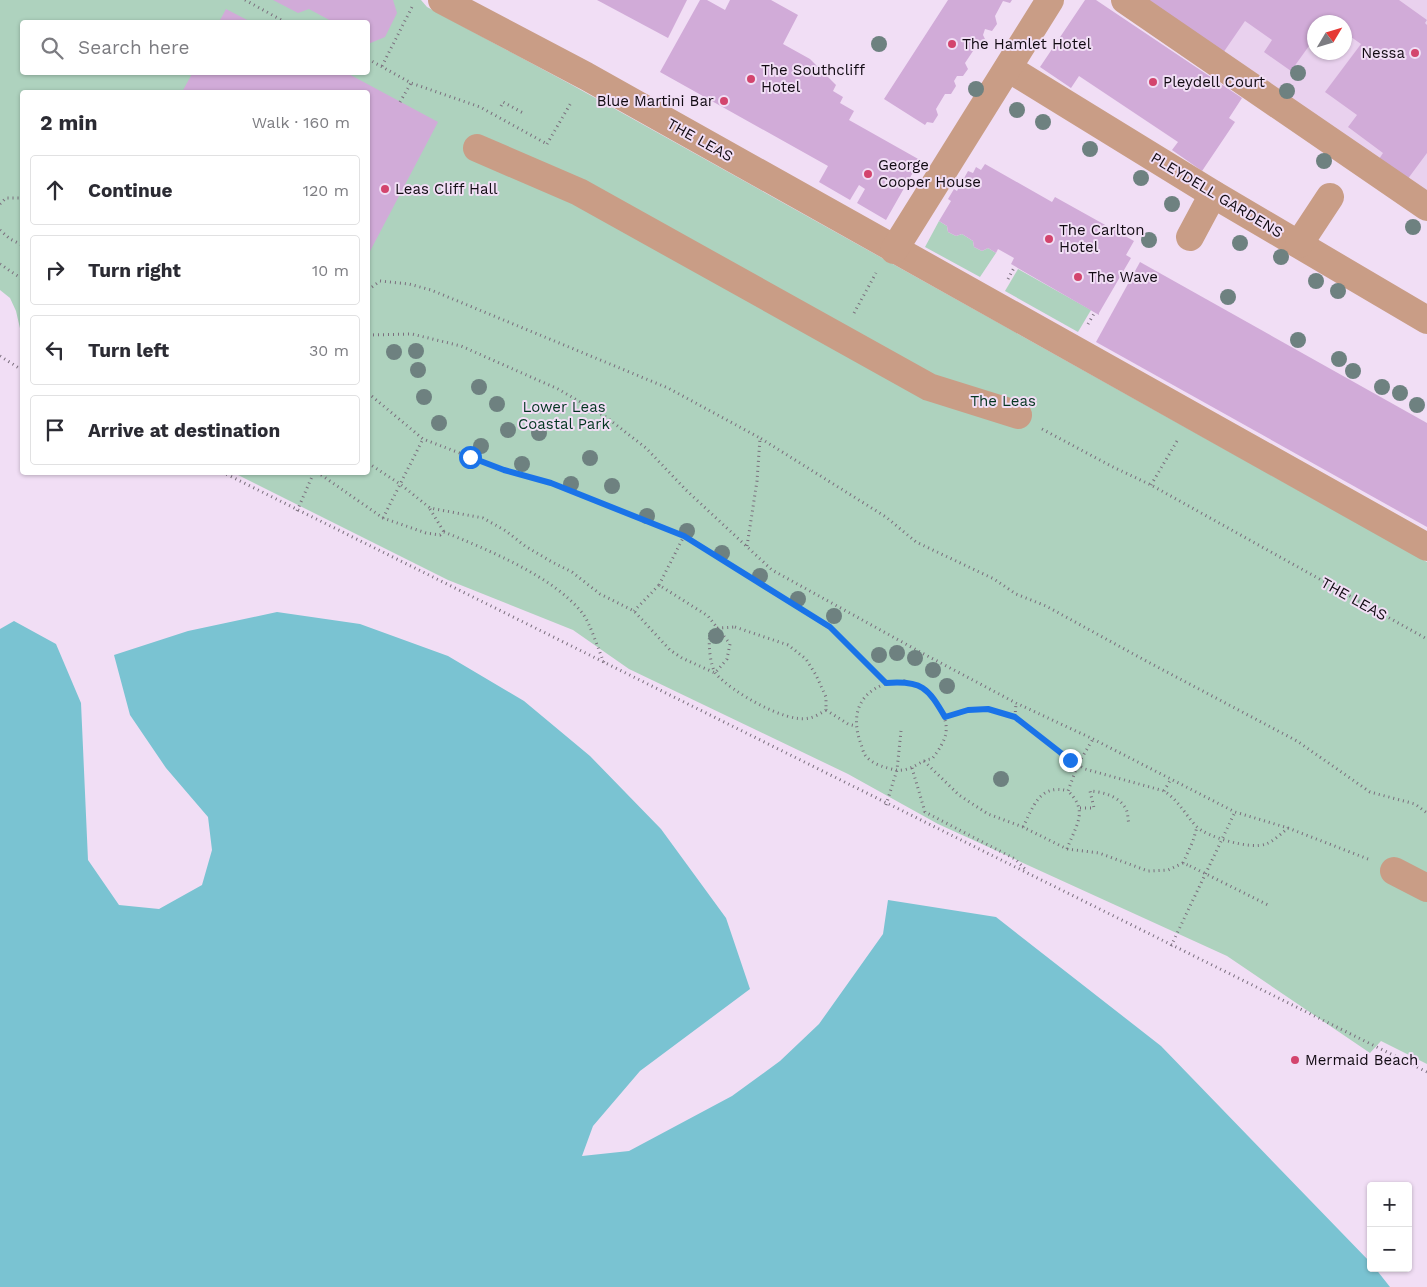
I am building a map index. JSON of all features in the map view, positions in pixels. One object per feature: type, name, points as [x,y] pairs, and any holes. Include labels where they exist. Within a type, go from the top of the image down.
[{"type":"street","name":"THE LEAS","points":[[442,0],[586,76],[1427,547]]},
{"type":"street","points":[[894,250],[1050,0]]},
{"type":"street","points":[[1125,0],[1427,207]]},
{"type":"street","name":"PLEYDELL GARDENS","points":[[1008,68],[1213,194],[1427,320]]},
{"type":"street","points":[[477,148],[579,192],[929,387],[1018,416]]},
{"type":"street","points":[[1190,237],[1213,194]]},
{"type":"street","points":[[1299,244],[1330,197]]},
{"type":"street","points":[[1394,871],[1427,888]]},
{"type":"path","points":[[245,0],[280,20]]},
{"type":"path","points":[[382,66],[415,0]]},
{"type":"path","points":[[400,102],[411,83]]},
{"type":"path","points":[[501,106],[503,102],[525,114]]},
{"type":"path","points":[[0,204],[6,198],[20,198]]},
{"type":"path","points":[[0,230],[10,239],[20,244]]},
{"type":"path","points":[[850,320],[884,259],[894,250]]},
{"type":"path","points":[[0,264],[20,278]]},
{"type":"path","points":[[370,288],[380,280],[409,284],[432,290],[668,388],[760,438],[886,516],[916,542],[994,579],[1016,594],[1046,606],[1297,741],[1370,792],[1415,804],[1427,813]]},
{"type":"path","points":[[370,335],[412,334],[461,346],[558,389],[606,417],[646,448],[686,490],[772,570],[1016,703],[1093,739],[1235,812],[1288,828],[1371,860],[1394,871]]},
{"type":"path","points":[[0,356],[20,369]]},
{"type":"path","points":[[370,395],[423,439],[504,470],[551,483],[684,536],[830,627],[886,683]]},
{"type":"path","points":[[1151,485],[1192,414]]},
{"type":"path","name":"THE LEAS","points":[[1018,416],[1111,466],[1151,485],[1427,639]]},
{"type":"path","points":[[747,546],[757,481],[760,438]]},
{"type":"path","points":[[383,518],[423,439]]},
{"type":"path","points":[[370,464],[400,484],[430,508],[444,532],[478,546],[535,574],[565,596],[584,614],[604,664]]},
{"type":"path","points":[[228,475],[604,664],[1029,873],[1171,946],[1427,1072]]},
{"type":"path","points":[[297,511],[315,475]]},
{"type":"path","points":[[320,475],[383,518],[426,533],[440,535],[444,532]]},
{"type":"path","points":[[430,508],[482,518],[506,531],[525,546],[572,572],[600,594],[634,611],[670,650],[682,658],[715,673],[739,693],[767,709],[794,719],[808,719],[826,710]]},
{"type":"path","points":[[634,611],[660,585],[684,536]]},
{"type":"path","points":[[660,585],[708,616],[730,644],[727,659],[715,673]]},
{"type":"path","points":[[715,673],[708,643],[710,633],[718,628],[734,627],[788,645],[806,659],[826,697],[826,710]]},
{"type":"path","points":[[904,682],[920,686],[932,695],[945,717],[947,724],[942,746],[932,759],[927,759],[912,768],[897,770],[876,764],[865,755],[856,726],[857,711],[864,698],[874,689],[886,683],[904,682]]},
{"type":"path","points":[[1015,717],[1016,703]]},
{"type":"path","points":[[945,717],[968,710],[988,709],[1015,717],[1070,760],[1085,769],[1164,791],[1176,798],[1197,827],[1223,840],[1247,846],[1266,844],[1288,828]]},
{"type":"path","points":[[826,710],[848,724],[856,726]]},
{"type":"path","points":[[886,804],[897,770],[902,731]]},
{"type":"path","points":[[1068,791],[1078,764],[1093,739]]},
{"type":"path","points":[[924,762],[959,795],[988,814],[1023,827],[1067,849],[1099,853],[1148,871],[1168,870],[1183,863],[1197,827]]},
{"type":"path","points":[[912,768],[925,812],[1016,859],[1029,873]]},
{"type":"path","points":[[1164,791],[1170,779]]},
{"type":"path","points":[[1023,827],[1037,799],[1047,791],[1061,789],[1068,791],[1075,797],[1080,808],[1079,819],[1067,849]]},
{"type":"path","points":[[1080,808],[1094,808],[1090,791],[1103,792],[1119,801],[1126,809],[1129,825]]},
{"type":"path","points":[[1171,946],[1235,812]]},
{"type":"path","points":[[1183,863],[1268,905]]},
{"type":"shaded area","points":[[1139,0],[1427,0],[1427,198]]},
{"type":"green space","name":"Lower Leas Coastal Park","points":[[0,0],[421,0],[427,7],[572,85],[1427,562],[1427,1064],[1381,1041],[1370,1053],[1227,956],[938,824],[848,774],[629,669],[573,630],[448,580],[238,475],[370,475],[370,90],[20,90],[20,328],[16,311],[10,298],[0,290]]},
{"type":"green space","points":[[939,221],[947,226],[948,232],[956,236],[962,234],[973,241],[974,247],[982,251],[988,248],[996,253],[980,277],[925,247]]},
{"type":"green space","points":[[1018,269],[1091,310],[1078,332],[1005,291]]},
{"type":"water","points":[[277,612],[360,624],[448,656],[524,701],[590,756],[661,829],[726,918],[750,989],[640,1071],[593,1126],[582,1156],[629,1151],[732,1096],[780,1061],[819,1024],[883,934],[888,900],[996,917],[1161,1046],[1367,1259],[1367,1272],[1378,1272],[1390,1287],[0,1287],[0,629],[14,621],[56,644],[81,703],[88,860],[119,905],[159,909],[202,885],[212,850],[208,817],[166,768],[130,715],[114,655],[188,631]]},
{"type":"building","points":[[273,0],[393,0],[397,13],[385,37],[370,43],[370,20],[329,20],[309,9],[298,13]]},
{"type":"building","points":[[597,0],[687,0],[668,38]]},
{"type":"building","name":"The Southcliff Hotel","points":[[700,0],[707,0],[725,10],[730,0],[771,0],[798,15],[783,44],[810,59],[836,85],[833,91],[843,97],[840,103],[854,111],[849,120],[920,160],[886,220],[857,203],[865,189],[859,185],[850,200],[819,182],[828,166],[660,72]]},
{"type":"building","points":[[948,0],[1012,0],[1010,3],[1003,1],[995,16],[997,24],[992,31],[985,29],[983,35],[986,41],[981,48],[975,48],[965,63],[968,69],[963,76],[957,76],[954,81],[956,86],[951,94],[945,94],[936,109],[938,115],[933,123],[927,122],[925,125],[884,99]]},
{"type":"building","name":"Pleydell Court","points":[[1085,0],[1096,0],[1242,98],[1229,118],[1235,122],[1202,171],[1172,150],[1178,142],[1079,76],[1071,88],[1040,67]]},
{"type":"building","points":[[1146,0],[1399,0],[1427,20],[1425,23],[1427,25],[1427,153],[1407,180],[1379,159],[1383,153],[1348,127],[1357,115],[1325,92],[1349,60],[1352,60],[1352,56],[1361,44],[1352,38],[1352,15],[1307,15],[1307,49],[1291,71],[1264,52],[1272,40],[1245,21],[1223,53]]},
{"type":"building","points":[[226,9],[247,20],[220,20]]},
{"type":"building","name":"Leas Cliff Hall","points":[[191,75],[351,75],[438,122],[370,251],[370,90],[183,90]]},
{"type":"building","name":"The Carlton Hotel","points":[[985,164],[1052,202],[1055,197],[1134,241],[1126,255],[1131,258],[1099,315],[1011,264],[1014,258],[998,249],[996,253],[988,248],[982,251],[974,247],[973,241],[962,234],[956,236],[948,232],[947,226],[939,221],[951,201],[948,199],[954,189],[957,191],[968,171],[973,173],[976,167],[981,170]]},
{"type":"building","points":[[1140,262],[1427,423],[1427,527],[1096,342]]},
{"type":"place","name":"The Hamlet Hotel","points":[[952,44]]},
{"type":"place","name":"Nessa","points":[[1415,53]]},
{"type":"place","name":"The Southcliff Hotel","points":[[751,79]]},
{"type":"place","name":"Pleydell Court","points":[[1153,82]]},
{"type":"place","name":"Blue Martini Bar","points":[[724,101]]},
{"type":"place","name":"George Cooper House","points":[[868,174]]},
{"type":"place","name":"Leas Cliff Hall","points":[[385,189]]},
{"type":"place","name":"The Carlton Hotel","points":[[1049,239]]},
{"type":"place","name":"The Wave","points":[[1078,277]]},
{"type":"place","name":"Mermaid Beach","points":[[1295,1060]]},
{"type":"route","points":[[470,457],[504,470],[551,483],[684,536],[830,627],[886,683],[904,682],[920,686],[932,695],[945,717],[968,710],[988,709],[1015,717],[1070,760]]},
{"type":"park label","name":"The Leas","points":[[1003,401]]}]
